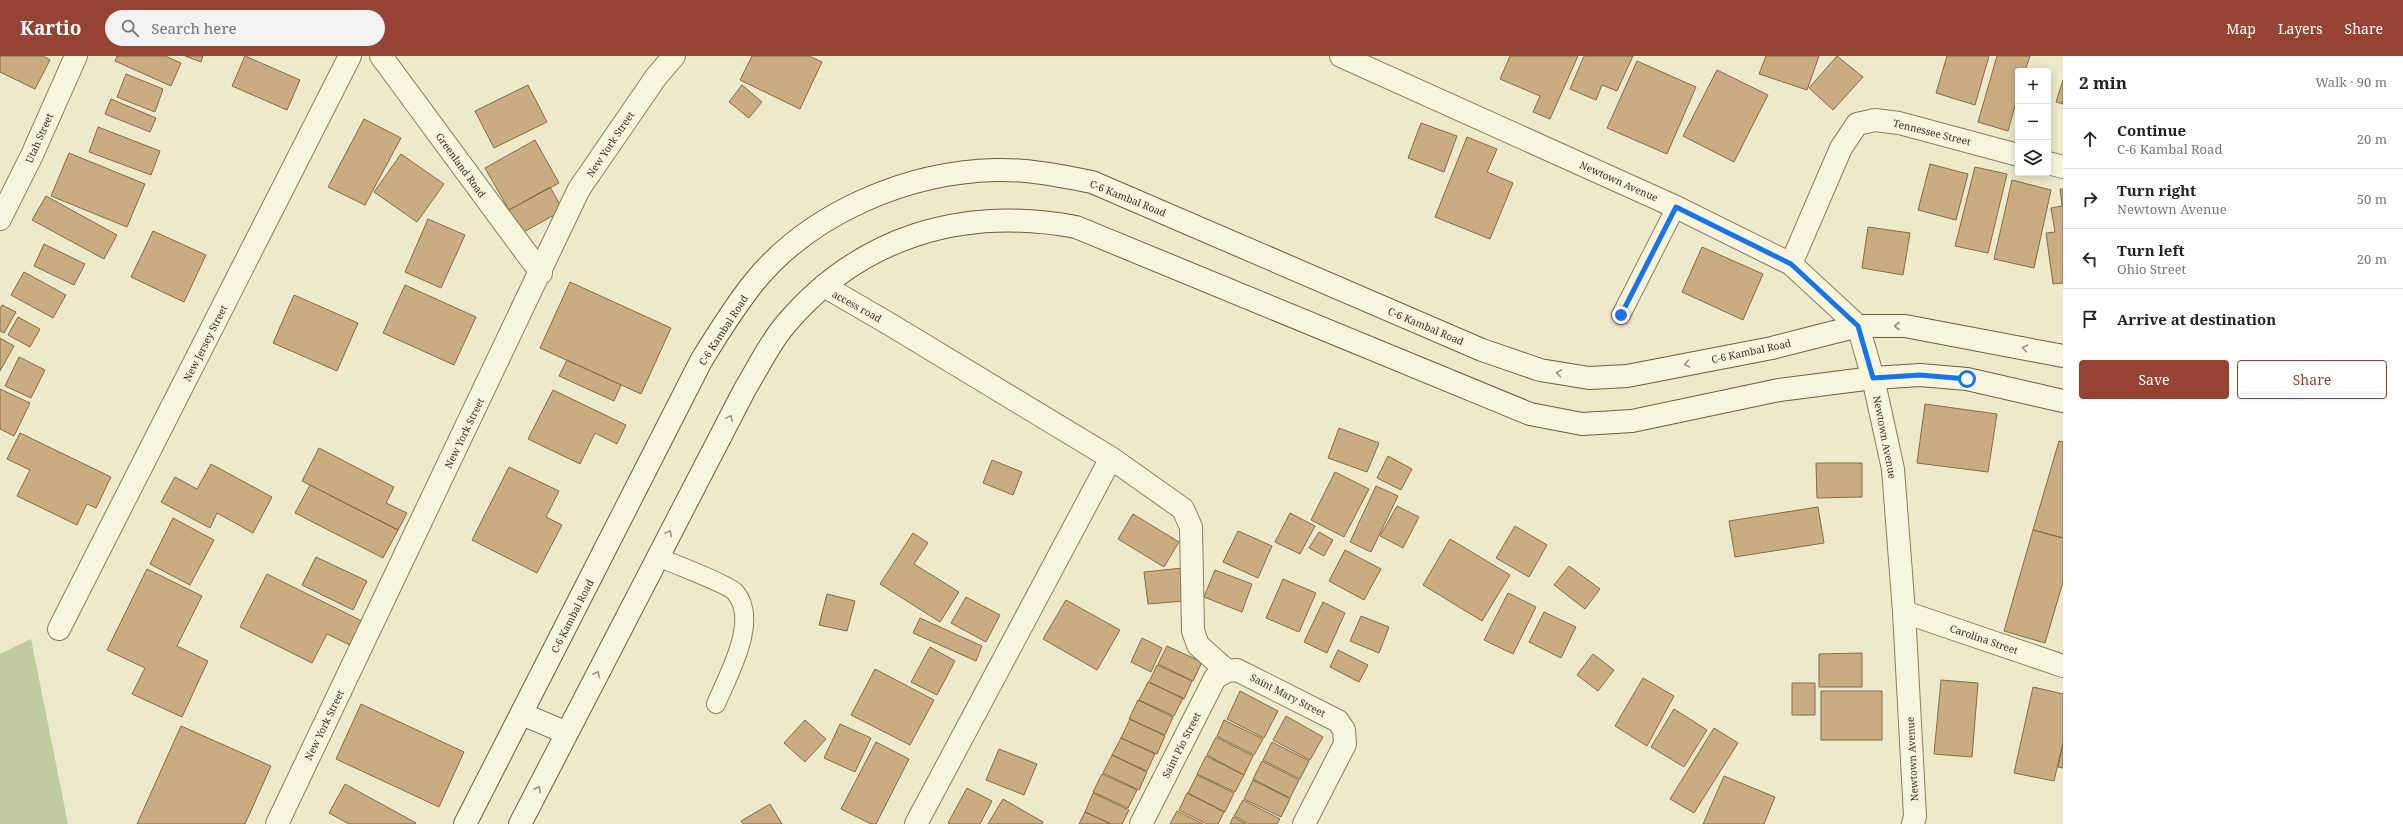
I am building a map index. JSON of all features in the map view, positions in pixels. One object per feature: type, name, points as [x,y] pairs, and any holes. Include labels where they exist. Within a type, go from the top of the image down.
[{"type":"street","name":"Utah Street","points":[[0,219],[32,155],[76,56]]},
{"type":"street","name":"New Jersey Street","points":[[59,629],[350,56]]},
{"type":"street","name":"Greenland Road","points":[[381,56],[541,273]]},
{"type":"street","name":"New York Street","points":[[277,824],[541,273],[579,189],[656,77],[674,56]]},
{"type":"street","name":"Newtown Avenue","points":[[1341,56],[1676,207],[1791,264],[1858,326],[1873,378],[1893,469],[1904,612],[1914,820]]},
{"type":"street","name":"Tennessee Street","points":[[1791,264],[1841,148],[1857,124],[1875,120],[1899,123],[2015,154]]},
{"type":"street","points":[[2051,164],[2063,167]]},
{"type":"street","name":"C-6 Kambal Road","points":[[465,824],[701,361],[732,310],[762,274],[790,246],[818,225],[860,203],[904,186],[947,176],[996,170],[1048,174],[1092,182],[1482,350],[1540,370],[1589,378],[1642,373],[1772,348],[1858,326],[1906,326],[2063,356]]},
{"type":"street","points":[[520,824],[745,389],[784,326],[824,286],[847,268],[875,251],[920,233],[954,225],[999,220],[1040,220],[1076,227],[1530,414],[1582,424],[1632,421],[1780,390],[1873,378],[1920,375],[1967,379],[2063,401]]},
{"type":"street","name":"access road","points":[[824,286],[1111,458],[1183,509],[1191,527],[1193,632],[1198,645],[1227,671]]},
{"type":"street","points":[[916,824],[1111,458]]},
{"type":"street","name":"Carolina Street","points":[[1904,612],[2063,666]]},
{"type":"street","name":"Saint Mary Street","points":[[1227,671],[1237,670],[1338,721],[1344,730],[1345,744],[1304,824]]},
{"type":"street","name":"Saint Pio Street","points":[[1141,824],[1215,678],[1227,671]]},
{"type":"street","points":[[522,714],[567,733]]},
{"type":"lane","points":[[1621,315],[1676,207]]},
{"type":"lane","points":[[657,557],[735,591],[744,606],[745,633],[716,704]]},
{"type":"green space","points":[[31,639],[68,824],[0,824],[0,654]]},
{"type":"building","points":[[0,56],[43,56],[50,60],[35,89],[0,72]]},
{"type":"building","points":[[117,56],[165,56],[181,63],[171,86],[115,61]]},
{"type":"building","points":[[185,56],[203,56],[201,62]]},
{"type":"building","points":[[245,56],[300,80],[287,110],[232,86]]},
{"type":"building","points":[[752,56],[809,56],[822,62],[800,109],[740,80]]},
{"type":"building","points":[[1510,56],[1578,56],[1550,119],[1533,112],[1540,96],[1500,79]]},
{"type":"building","points":[[1584,56],[1633,56],[1617,91],[1602,85],[1596,100],[1570,89]]},
{"type":"building","points":[[1766,56],[1819,56],[1807,90],[1759,74]]},
{"type":"building","points":[[1837,56],[1863,77],[1833,110],[1809,88]]},
{"type":"building","points":[[1947,56],[1989,56],[1975,105],[1936,93]]},
{"type":"building","points":[[1997,56],[2030,56],[2026,68],[2015,68],[2015,106],[2008,131],[1978,122]]},
{"type":"building","points":[[1637,61],[1696,87],[1667,154],[1607,128]]},
{"type":"building","points":[[1717,70],[1768,95],[1734,162],[1683,136]]},
{"type":"building","points":[[126,74],[163,89],[155,112],[117,97]]},
{"type":"building","points":[[2063,80],[2063,104],[2056,102]]},
{"type":"building","points":[[528,85],[547,122],[494,148],[475,111]]},
{"type":"building","points":[[742,85],[762,102],[749,118],[729,102]]},
{"type":"building","points":[[111,99],[156,118],[150,132],[105,114]]},
{"type":"building","points":[[364,119],[401,138],[365,205],[328,187]]},
{"type":"building","points":[[1421,123],[1457,136],[1444,172],[1408,158]]},
{"type":"building","points":[[98,127],[160,151],[151,175],[89,152]]},
{"type":"building","points":[[1467,137],[1497,149],[1487,172],[1513,183],[1490,239],[1435,217]]},
{"type":"building","points":[[535,140],[559,183],[509,210],[485,168]]},
{"type":"building","points":[[69,153],[145,184],[127,227],[51,196]]},
{"type":"building","points":[[401,154],[444,184],[417,222],[374,192]]},
{"type":"building","points":[[1930,164],[1968,174],[1956,220],[1918,210]]},
{"type":"building","points":[[1975,167],[2007,174],[1988,253],[1955,246]]},
{"type":"building","points":[[2012,180],[2051,190],[2034,268],[1994,259]]},
{"type":"building","points":[[550,187],[563,210],[522,233],[509,210]]},
{"type":"building","points":[[2060,189],[2063,189],[2063,283],[2053,284],[2046,233],[2055,232],[2051,208],[2062,206]]},
{"type":"building","points":[[46,196],[117,235],[104,259],[32,220]]},
{"type":"building","points":[[428,219],[465,235],[441,288],[405,272]]},
{"type":"building","points":[[1868,227],[1910,233],[1903,275],[1862,268]]},
{"type":"building","points":[[153,231],[206,255],[184,302],[131,277]]},
{"type":"building","points":[[44,244],[85,264],[74,285],[34,266]]},
{"type":"building","points":[[1702,247],[1763,274],[1743,320],[1682,292]]},
{"type":"building","points":[[24,272],[66,295],[53,318],[11,295]]},
{"type":"building","points":[[570,282],[671,328],[641,394],[540,348]]},
{"type":"building","points":[[405,285],[476,317],[454,365],[383,333]]},
{"type":"building","points":[[294,295],[358,323],[337,371],[273,343]]},
{"type":"building","points":[[2,305],[16,312],[4,333],[0,331],[0,309]]},
{"type":"building","points":[[18,317],[40,329],[30,347],[8,335]]},
{"type":"building","points":[[0,338],[14,346],[0,371]]},
{"type":"building","points":[[19,357],[45,370],[31,398],[5,386]]},
{"type":"building","points":[[567,360],[621,385],[614,401],[559,376]]},
{"type":"building","points":[[0,389],[30,403],[14,436],[0,429]]},
{"type":"building","points":[[553,390],[626,425],[617,444],[595,433],[580,464],[528,439]]},
{"type":"building","points":[[1925,404],[1997,414],[1988,472],[1917,463]]},
{"type":"building","points":[[1339,428],[1379,443],[1367,472],[1328,458]]},
{"type":"building","points":[[20,433],[111,477],[96,508],[87,504],[77,525],[17,496],[30,470],[7,459]]},
{"type":"building","points":[[2059,441],[2063,442],[2063,538],[2033,530]]},
{"type":"building","points":[[319,448],[394,487],[386,503],[407,513],[398,530],[302,481]]},
{"type":"building","points":[[1388,456],[1412,469],[1401,490],[1377,478]]},
{"type":"building","points":[[992,460],[1022,472],[1013,495],[983,483]]},
{"type":"building","points":[[1816,463],[1862,463],[1862,497],[1817,498]]},
{"type":"building","points":[[211,464],[272,497],[253,533],[217,513],[210,528],[161,502],[175,477],[197,489]]},
{"type":"building","points":[[509,467],[559,491],[546,517],[562,525],[537,573],[472,540]]},
{"type":"building","points":[[1335,472],[1369,489],[1344,537],[1311,520]]},
{"type":"building","points":[[310,485],[398,530],[383,558],[295,513]]},
{"type":"building","points":[[1376,486],[1398,496],[1371,552],[1350,542]]},
{"type":"building","points":[[1397,506],[1419,517],[1403,548],[1380,536]]},
{"type":"building","points":[[1818,507],[1824,543],[1735,557],[1729,521]]},
{"type":"building","points":[[1290,513],[1315,526],[1300,554],[1275,542]]},
{"type":"building","points":[[1133,514],[1179,542],[1164,567],[1118,539]]},
{"type":"building","points":[[173,518],[214,540],[190,585],[150,564]]},
{"type":"building","points":[[1515,526],[1547,545],[1529,577],[1496,558]]},
{"type":"building","points":[[2033,530],[2063,538],[2063,582],[2045,643],[2004,631]]},
{"type":"building","points":[[1238,531],[1272,546],[1258,578],[1223,562]]},
{"type":"building","points":[[1319,532],[1333,540],[1324,556],[1309,548]]},
{"type":"building","points":[[913,533],[928,543],[914,564],[959,592],[940,622],[880,584]]},
{"type":"building","points":[[1450,539],[1510,575],[1482,621],[1423,585]]},
{"type":"building","points":[[1345,550],[1381,569],[1364,600],[1329,581]]},
{"type":"building","points":[[316,557],[367,581],[353,610],[302,585]]},
{"type":"building","points":[[1569,566],[1600,589],[1585,609],[1554,585]]},
{"type":"building","points":[[1183,568],[1185,601],[1148,604],[1144,572]]},
{"type":"building","points":[[147,569],[202,596],[177,646],[208,661],[182,717],[132,694],[145,668],[107,650]]},
{"type":"building","points":[[1215,570],[1252,584],[1242,612],[1204,597]]},
{"type":"building","points":[[267,574],[366,623],[354,647],[327,634],[312,663],[240,627]]},
{"type":"building","points":[[1283,579],[1316,593],[1299,632],[1266,618]]},
{"type":"building","points":[[1508,593],[1536,607],[1513,654],[1484,640]]},
{"type":"building","points":[[827,594],[855,601],[847,631],[819,625]]},
{"type":"building","points":[[966,597],[1000,615],[986,642],[951,623]]},
{"type":"building","points":[[1066,600],[1120,630],[1097,670],[1043,639]]},
{"type":"building","points":[[1323,602],[1345,613],[1327,653],[1304,642]]},
{"type":"building","points":[[1544,612],[1576,627],[1561,658],[1529,642]]},
{"type":"building","points":[[1361,616],[1389,627],[1379,653],[1350,641]]},
{"type":"building","points":[[920,618],[982,646],[976,661],[913,633]]},
{"type":"building","points":[[1142,638],[1162,648],[1151,672],[1131,662]]},
{"type":"building","points":[[1167,646],[1202,662],[1193,681],[1158,664]]},
{"type":"building","points":[[930,647],[955,661],[937,695],[911,682]]},
{"type":"building","points":[[1338,650],[1368,665],[1359,682],[1330,667]]},
{"type":"building","points":[[1862,653],[1862,687],[1819,687],[1819,654]]},
{"type":"building","points":[[1593,654],[1614,670],[1598,691],[1577,675]]},
{"type":"building","points":[[1157,665],[1192,681],[1184,699],[1149,682]]},
{"type":"building","points":[[875,669],[934,700],[910,745],[851,715]]},
{"type":"building","points":[[1643,678],[1674,696],[1647,746],[1615,726]]},
{"type":"building","points":[[1941,680],[1978,683],[1972,757],[1934,754]]},
{"type":"building","points":[[1148,682],[1183,698],[1174,716],[1139,700]]},
{"type":"building","points":[[1792,683],[1815,683],[1815,715],[1792,715]]},
{"type":"building","points":[[2033,687],[2063,694],[2063,743],[2054,781],[2014,773]]},
{"type":"building","points":[[1240,691],[1278,711],[1264,738],[1227,719]]},
{"type":"building","points":[[1821,691],[1882,691],[1882,740],[1821,740]]},
{"type":"building","points":[[1138,700],[1173,717],[1165,735],[1129,719]]},
{"type":"building","points":[[361,704],[464,752],[439,807],[336,759]]},
{"type":"building","points":[[1674,709],[1707,730],[1684,767],[1651,747]]},
{"type":"building","points":[[1286,716],[1323,737],[1310,760],[1273,740]]},
{"type":"building","points":[[1130,719],[1165,736],[1157,754],[1121,738]]},
{"type":"building","points":[[805,720],[826,739],[805,762],[784,743]]},
{"type":"building","points":[[1224,720],[1263,739],[1254,755],[1217,736]]},
{"type":"building","points":[[840,724],[871,738],[855,772],[824,758]]},
{"type":"building","points":[[181,726],[271,766],[245,824],[137,824]]},
{"type":"building","points":[[1714,728],[1738,743],[1694,813],[1670,799]]},
{"type":"building","points":[[1216,737],[1253,756],[1244,775],[1207,755]]},
{"type":"building","points":[[1121,738],[1155,754],[1147,771],[1112,755]]},
{"type":"building","points":[[876,742],[909,759],[876,824],[871,824],[841,809]]},
{"type":"building","points":[[1272,742],[1309,761],[1300,779],[1263,760]]},
{"type":"building","points":[[2063,743],[2063,768],[2058,767]]},
{"type":"building","points":[[999,749],[1037,764],[1024,795],[986,780]]},
{"type":"building","points":[[1112,755],[1147,772],[1139,790],[1103,773]]},
{"type":"building","points":[[1206,756],[1244,775],[1235,792],[1197,774]]},
{"type":"building","points":[[1262,761],[1299,780],[1290,798],[1253,779]]},
{"type":"building","points":[[1102,774],[1137,790],[1128,808],[1093,792]]},
{"type":"building","points":[[1197,775],[1234,793],[1225,812],[1188,793]]},
{"type":"building","points":[[1724,776],[1775,797],[1764,824],[1703,824]]},
{"type":"building","points":[[1253,780],[1290,799],[1281,817],[1244,799]]},
{"type":"building","points":[[345,784],[416,823],[349,824],[329,813]]},
{"type":"building","points":[[967,788],[992,801],[980,824],[948,823]]},
{"type":"building","points":[[1093,793],[1129,810],[1122,824],[1111,824],[1085,812]]},
{"type":"building","points":[[1187,793],[1224,812],[1218,824],[1207,824],[1179,810]]},
{"type":"building","points":[[1003,799],[1043,822],[1042,824],[988,824]]},
{"type":"building","points":[[1243,800],[1280,819],[1277,824],[1249,824],[1234,816]]},
{"type":"building","points":[[770,804],[782,824],[743,824],[741,821]]},
{"type":"building","points":[[1177,811],[1203,824],[1170,824]]},
{"type":"building","points":[[1085,812],[1111,824],[1079,824]]},
{"type":"building","points":[[1233,817],[1246,824],[1230,824]]},
{"type":"route","points":[[1621,315],[1676,207],[1791,264],[1858,326],[1873,378],[1920,375],[1967,379]]}]
